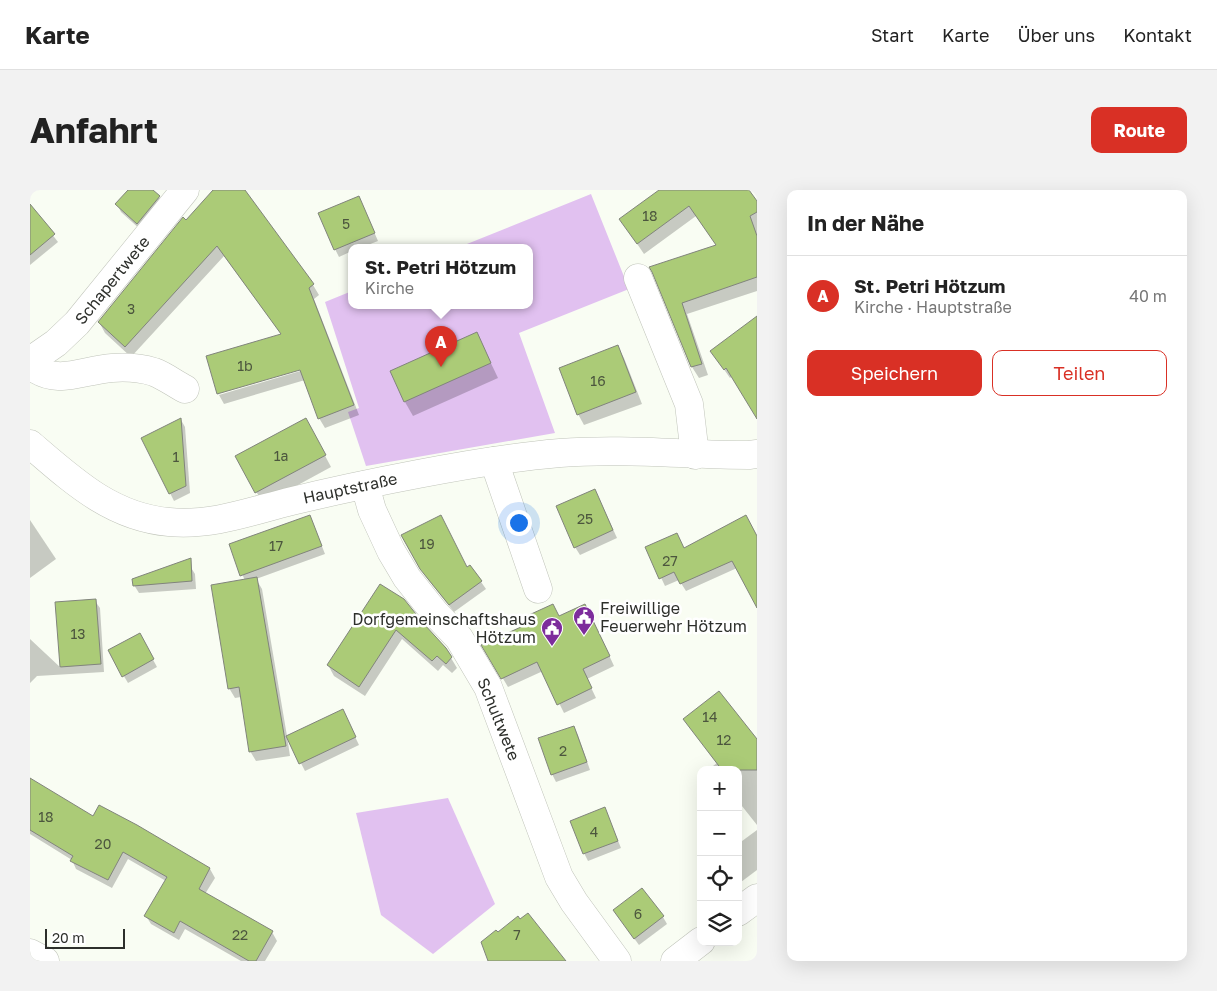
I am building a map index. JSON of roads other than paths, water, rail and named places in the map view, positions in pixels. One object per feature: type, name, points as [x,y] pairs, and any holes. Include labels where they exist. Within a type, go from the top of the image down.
[{"type":"street","name":"Schapertwete","points":[[30,361],[56,343],[78,323],[185,190]]},
{"type":"street","points":[[638,278],[689,404],[695,455]]},
{"type":"street","points":[[30,365],[40,374],[58,377],[111,368],[155,372],[185,389]]},
{"type":"street","name":"Hauptstraße","points":[[30,444],[86,492],[127,512],[147,519],[170,522],[201,522],[230,518],[291,501],[365,485],[494,461],[561,453],[757,454]]},
{"type":"street","points":[[494,461],[538,589]]},
{"type":"street","name":"Schultwete","points":[[365,485],[372,510],[391,551],[407,578],[459,638],[471,655],[488,687],[559,877],[574,902],[617,961]]},
{"type":"street","points":[[742,909],[757,898]]},
{"type":"street","points":[[675,961],[697,944]]},
{"type":"street","points":[[30,952],[45,961]]},
{"type":"place","name":"St. Petri Hötzum","points":[[441,367]]},
{"type":"place","name":"Freiwillige Feuerwehr Hötzum","points":[[584,636]]},
{"type":"place","name":"Dorfgemeinschaftshaus Hötzum","points":[[552,647]]}]
